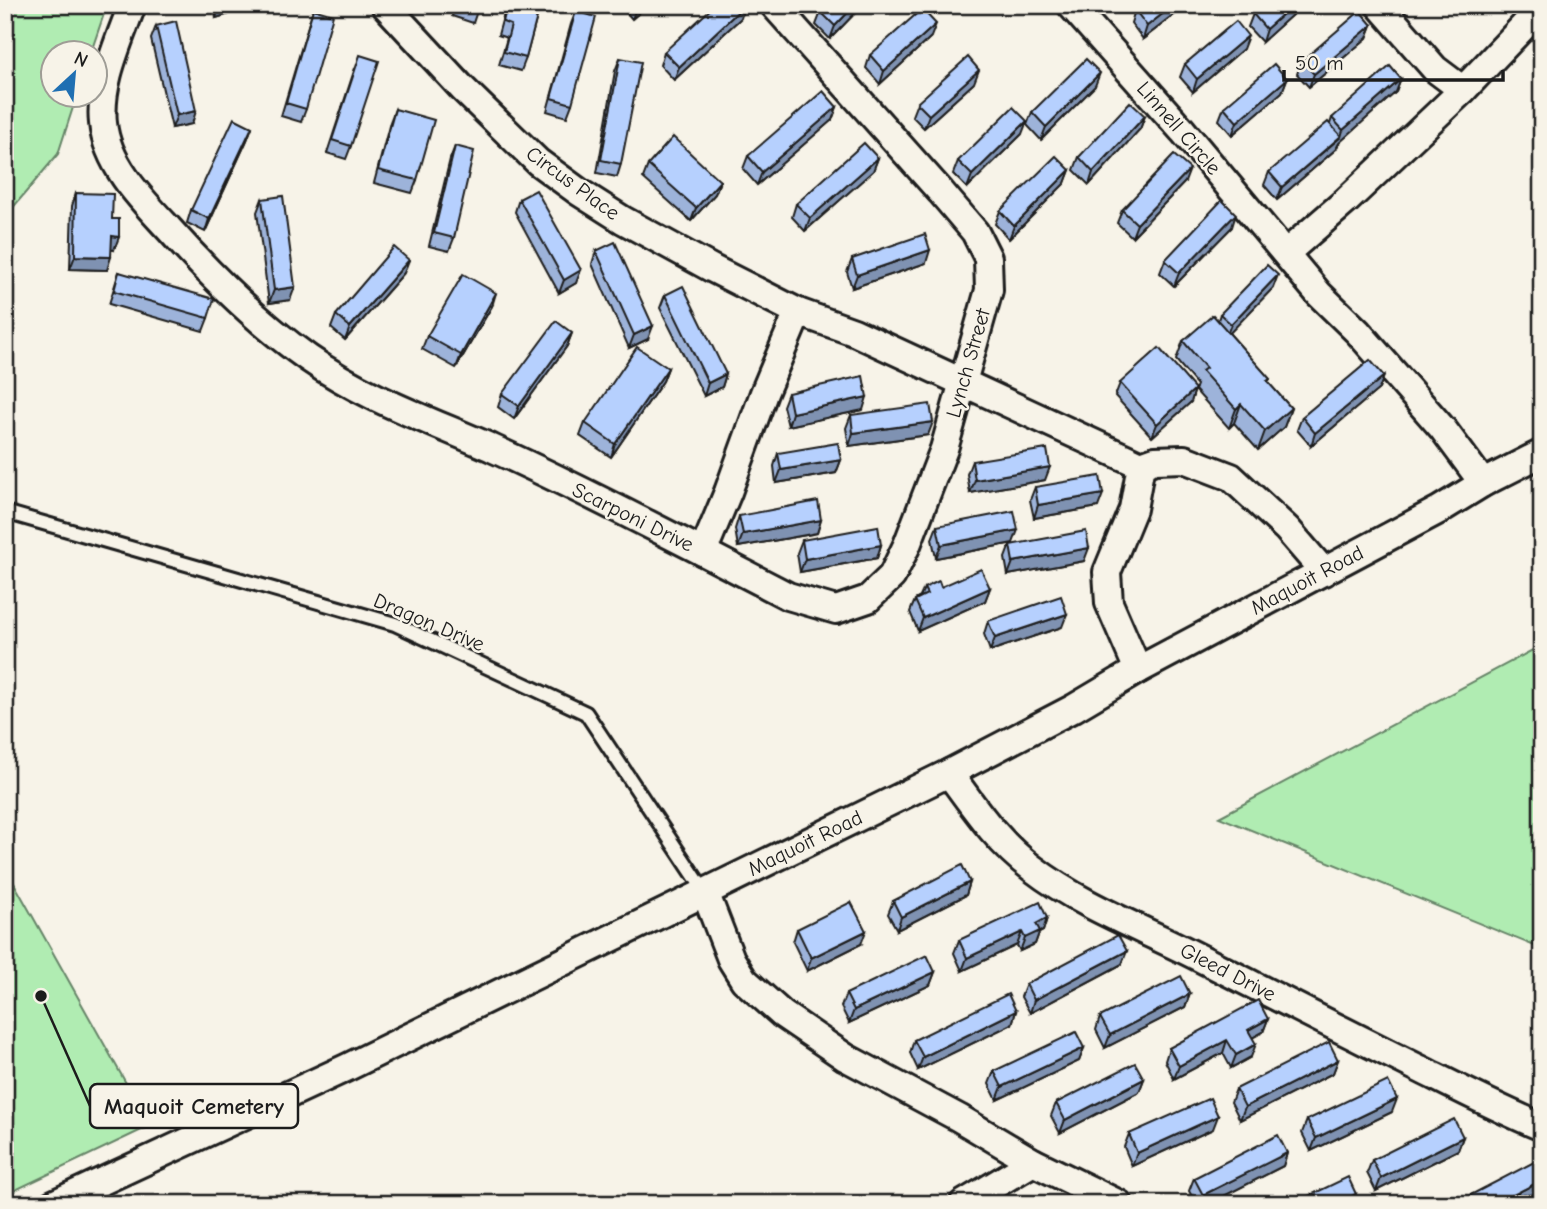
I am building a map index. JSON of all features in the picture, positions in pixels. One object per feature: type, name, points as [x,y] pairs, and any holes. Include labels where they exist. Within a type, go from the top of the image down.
[{"type":"street","name":"Scarponi Drive","points":[[132,5],[112,60],[105,91],[103,123],[110,151],[123,175],[157,216],[193,256],[268,328],[310,359],[354,386],[495,450],[703,552],[729,492],[764,393],[799,312]]},
{"type":"street","name":"Circus Place","points":[[385,5],[463,89],[538,162],[623,220],[799,312]]},
{"type":"street","name":"Lynch Street","points":[[703,552],[788,596],[836,610],[868,599],[892,576],[907,545],[944,449],[989,290],[988,258],[975,232],[774,5]]},
{"type":"street","name":"Linnell Circle","points":[[1071,5],[1183,131],[1319,295],[1358,332],[1443,429],[1483,483]]},
{"type":"street","points":[[1379,5],[1434,69],[1463,90]]},
{"type":"street","points":[[1286,253],[1346,201],[1463,90],[1542,7]]},
{"type":"street","points":[[799,312],[854,332],[1141,465],[1155,460],[1184,459],[1231,477],[1287,529],[1324,572]]},
{"type":"street","name":"Maquoit Road","points":[[53,1204],[346,1068],[949,773],[1074,708],[1138,670],[1542,453]]},
{"type":"street","points":[[1138,670],[1109,603],[1107,572],[1133,509],[1141,465]]},
{"type":"street","name":"Gleed Drive","points":[[949,773],[992,831],[1016,856],[1095,908],[1188,951],[1363,1041],[1542,1127]]},
{"type":"street","points":[[705,892],[731,959],[744,980],[782,1014],[845,1057],[959,1118],[1033,1162],[1119,1204]]},
{"type":"street","points":[[963,1204],[1033,1162]]},
{"type":"lane","name":"Dragon Drive","points":[[5,512],[395,624],[586,713],[705,892]]},
{"type":"green space","points":[[5,5],[107,5],[96,38],[38,38],[38,108],[73,108],[58,154],[5,217]]},
{"type":"green space","points":[[1542,645],[1542,949],[1219,817]]},
{"type":"green space","points":[[5,867],[150,1126],[5,1195]]},
{"type":"building","points":[[463,5],[479,5],[477,10]]},
{"type":"building","points":[[507,5],[540,5],[526,58],[504,52],[511,25],[503,22]]},
{"type":"building","points":[[715,5],[745,5],[679,67],[664,52]]},
{"type":"building","points":[[827,5],[855,5],[835,26],[821,12]]},
{"type":"building","points":[[1142,5],[1174,5],[1147,26],[1135,10]]},
{"type":"building","points":[[1263,5],[1293,5],[1266,29],[1253,14]]},
{"type":"building","points":[[313,9],[333,15],[306,109],[286,103]]},
{"type":"building","points":[[922,9],[936,24],[884,71],[870,55]]},
{"type":"building","points":[[576,11],[596,17],[572,104],[551,98]]},
{"type":"building","points":[[1360,11],[1372,25],[1314,74],[1302,61]]},
{"type":"building","points":[[176,21],[196,111],[177,115],[156,26]]},
{"type":"building","points":[[1236,21],[1248,36],[1197,79],[1185,64]]},
{"type":"building","points":[[360,55],[379,61],[351,146],[332,140]]},
{"type":"building","points":[[968,57],[979,70],[929,115],[917,103]]},
{"type":"building","points":[[620,58],[641,62],[621,164],[601,160]]},
{"type":"building","points":[[1086,59],[1100,73],[1046,127],[1032,112]]},
{"type":"building","points":[[1274,64],[1287,79],[1237,122],[1224,107]]},
{"type":"building","points":[[1390,66],[1401,79],[1343,130],[1332,118]]},
{"type":"building","points":[[823,91],[837,107],[762,172],[748,156]]},
{"type":"building","points":[[1130,102],[1145,116],[1093,172],[1079,157]]},
{"type":"building","points":[[1013,107],[1027,121],[972,175],[958,161]]},
{"type":"building","points":[[395,109],[434,120],[417,180],[378,170]]},
{"type":"building","points":[[234,118],[252,127],[209,219],[191,210]]},
{"type":"building","points":[[1328,122],[1341,136],[1282,187],[1269,172]]},
{"type":"building","points":[[673,137],[720,181],[696,208],[648,165]]},
{"type":"building","points":[[864,143],[878,158],[810,218],[796,204]]},
{"type":"building","points":[[455,146],[474,151],[454,238],[434,233]]},
{"type":"building","points":[[1174,155],[1190,169],[1137,224],[1122,210]]},
{"type":"building","points":[[1056,156],[1070,170],[1014,226],[1000,211]]},
{"type":"building","points":[[536,190],[581,270],[564,280],[519,199]]},
{"type":"building","points":[[76,193],[113,194],[112,219],[119,219],[119,237],[112,236],[111,257],[75,256]]},
{"type":"building","points":[[283,196],[295,287],[274,290],[262,199]]},
{"type":"building","points":[[1222,200],[1236,214],[1179,273],[1165,260]]},
{"type":"building","points":[[925,234],[930,250],[857,275],[852,259]]},
{"type":"building","points":[[615,242],[653,326],[634,335],[596,251]]},
{"type":"building","points":[[394,247],[409,260],[350,327],[336,315]]},
{"type":"building","points":[[1267,265],[1278,275],[1231,324],[1220,314]]},
{"type":"building","points":[[119,272],[214,299],[208,318],[114,291]]},
{"type":"building","points":[[463,274],[496,293],[461,355],[427,336]]},
{"type":"building","points":[[683,286],[726,374],[708,383],[665,295]]},
{"type":"building","points":[[1213,315],[1270,379],[1267,381],[1291,408],[1265,431],[1241,404],[1236,409],[1202,371],[1206,368],[1183,341]]},
{"type":"building","points":[[556,321],[572,333],[519,406],[502,394]]},
{"type":"building","points":[[637,347],[668,368],[615,444],[585,423]]},
{"type":"building","points":[[1159,348],[1195,389],[1157,424],[1120,383]]},
{"type":"building","points":[[1370,360],[1384,376],[1315,433],[1302,417]]},
{"type":"building","points":[[863,376],[867,397],[792,413],[788,393]]},
{"type":"building","points":[[930,404],[933,422],[853,433],[851,415]]},
{"type":"building","points":[[838,443],[841,460],[781,470],[778,453]]},
{"type":"building","points":[[1047,449],[1050,467],[975,480],[972,461]]},
{"type":"building","points":[[1100,476],[1103,494],[1038,505],[1035,487]]},
{"type":"building","points":[[818,501],[821,520],[743,534],[739,516]]},
{"type":"building","points":[[1014,511],[1018,530],[941,545],[937,526]]},
{"type":"building","points":[[878,526],[881,545],[805,559],[802,540]]},
{"type":"building","points":[[1086,531],[1089,548],[1013,562],[1010,545]]},
{"type":"building","points":[[981,569],[990,588],[923,618],[915,600],[927,594],[924,588],[939,581],[941,587]]},
{"type":"building","points":[[1061,596],[1067,614],[995,638],[988,621]]},
{"type":"building","points":[[962,865],[970,882],[901,917],[893,901]]},
{"type":"building","points":[[851,902],[866,931],[811,958],[797,929]]},
{"type":"building","points":[[1040,902],[1047,918],[1036,924],[1040,931],[1025,938],[1022,932],[967,958],[959,940]]},
{"type":"building","points":[[1118,935],[1127,951],[1034,1000],[1026,984]]},
{"type":"building","points":[[927,955],[935,972],[854,1010],[846,994]]},
{"type":"building","points":[[1181,976],[1190,994],[1110,1035],[1100,1017]]},
{"type":"building","points":[[1008,994],[1016,1011],[923,1057],[914,1040]]},
{"type":"building","points":[[1258,1000],[1268,1019],[1248,1030],[1256,1044],[1236,1055],[1227,1040],[1179,1066],[1169,1048]]},
{"type":"building","points":[[1076,1032],[1084,1048],[1002,1087],[994,1071]]},
{"type":"building","points":[[1329,1042],[1338,1060],[1245,1107],[1236,1089]]},
{"type":"building","points":[[1135,1063],[1144,1079],[1065,1120],[1056,1103]]},
{"type":"building","points":[[1388,1081],[1397,1099],[1316,1138],[1307,1120]]},
{"type":"building","points":[[1210,1098],[1218,1116],[1137,1153],[1129,1134]]},
{"type":"building","points":[[1454,1119],[1463,1137],[1381,1178],[1372,1160]]},
{"type":"building","points":[[1278,1135],[1287,1153],[1203,1195],[1194,1178]]},
{"type":"building","points":[[1542,1158],[1542,1180],[1496,1204],[1466,1204],[1463,1199]]},
{"type":"building","points":[[1348,1177],[1356,1194],[1336,1204],[1292,1204]]},
{"type":"place","name":"Maquoit Cemetery","points":[[41,996]]}]
